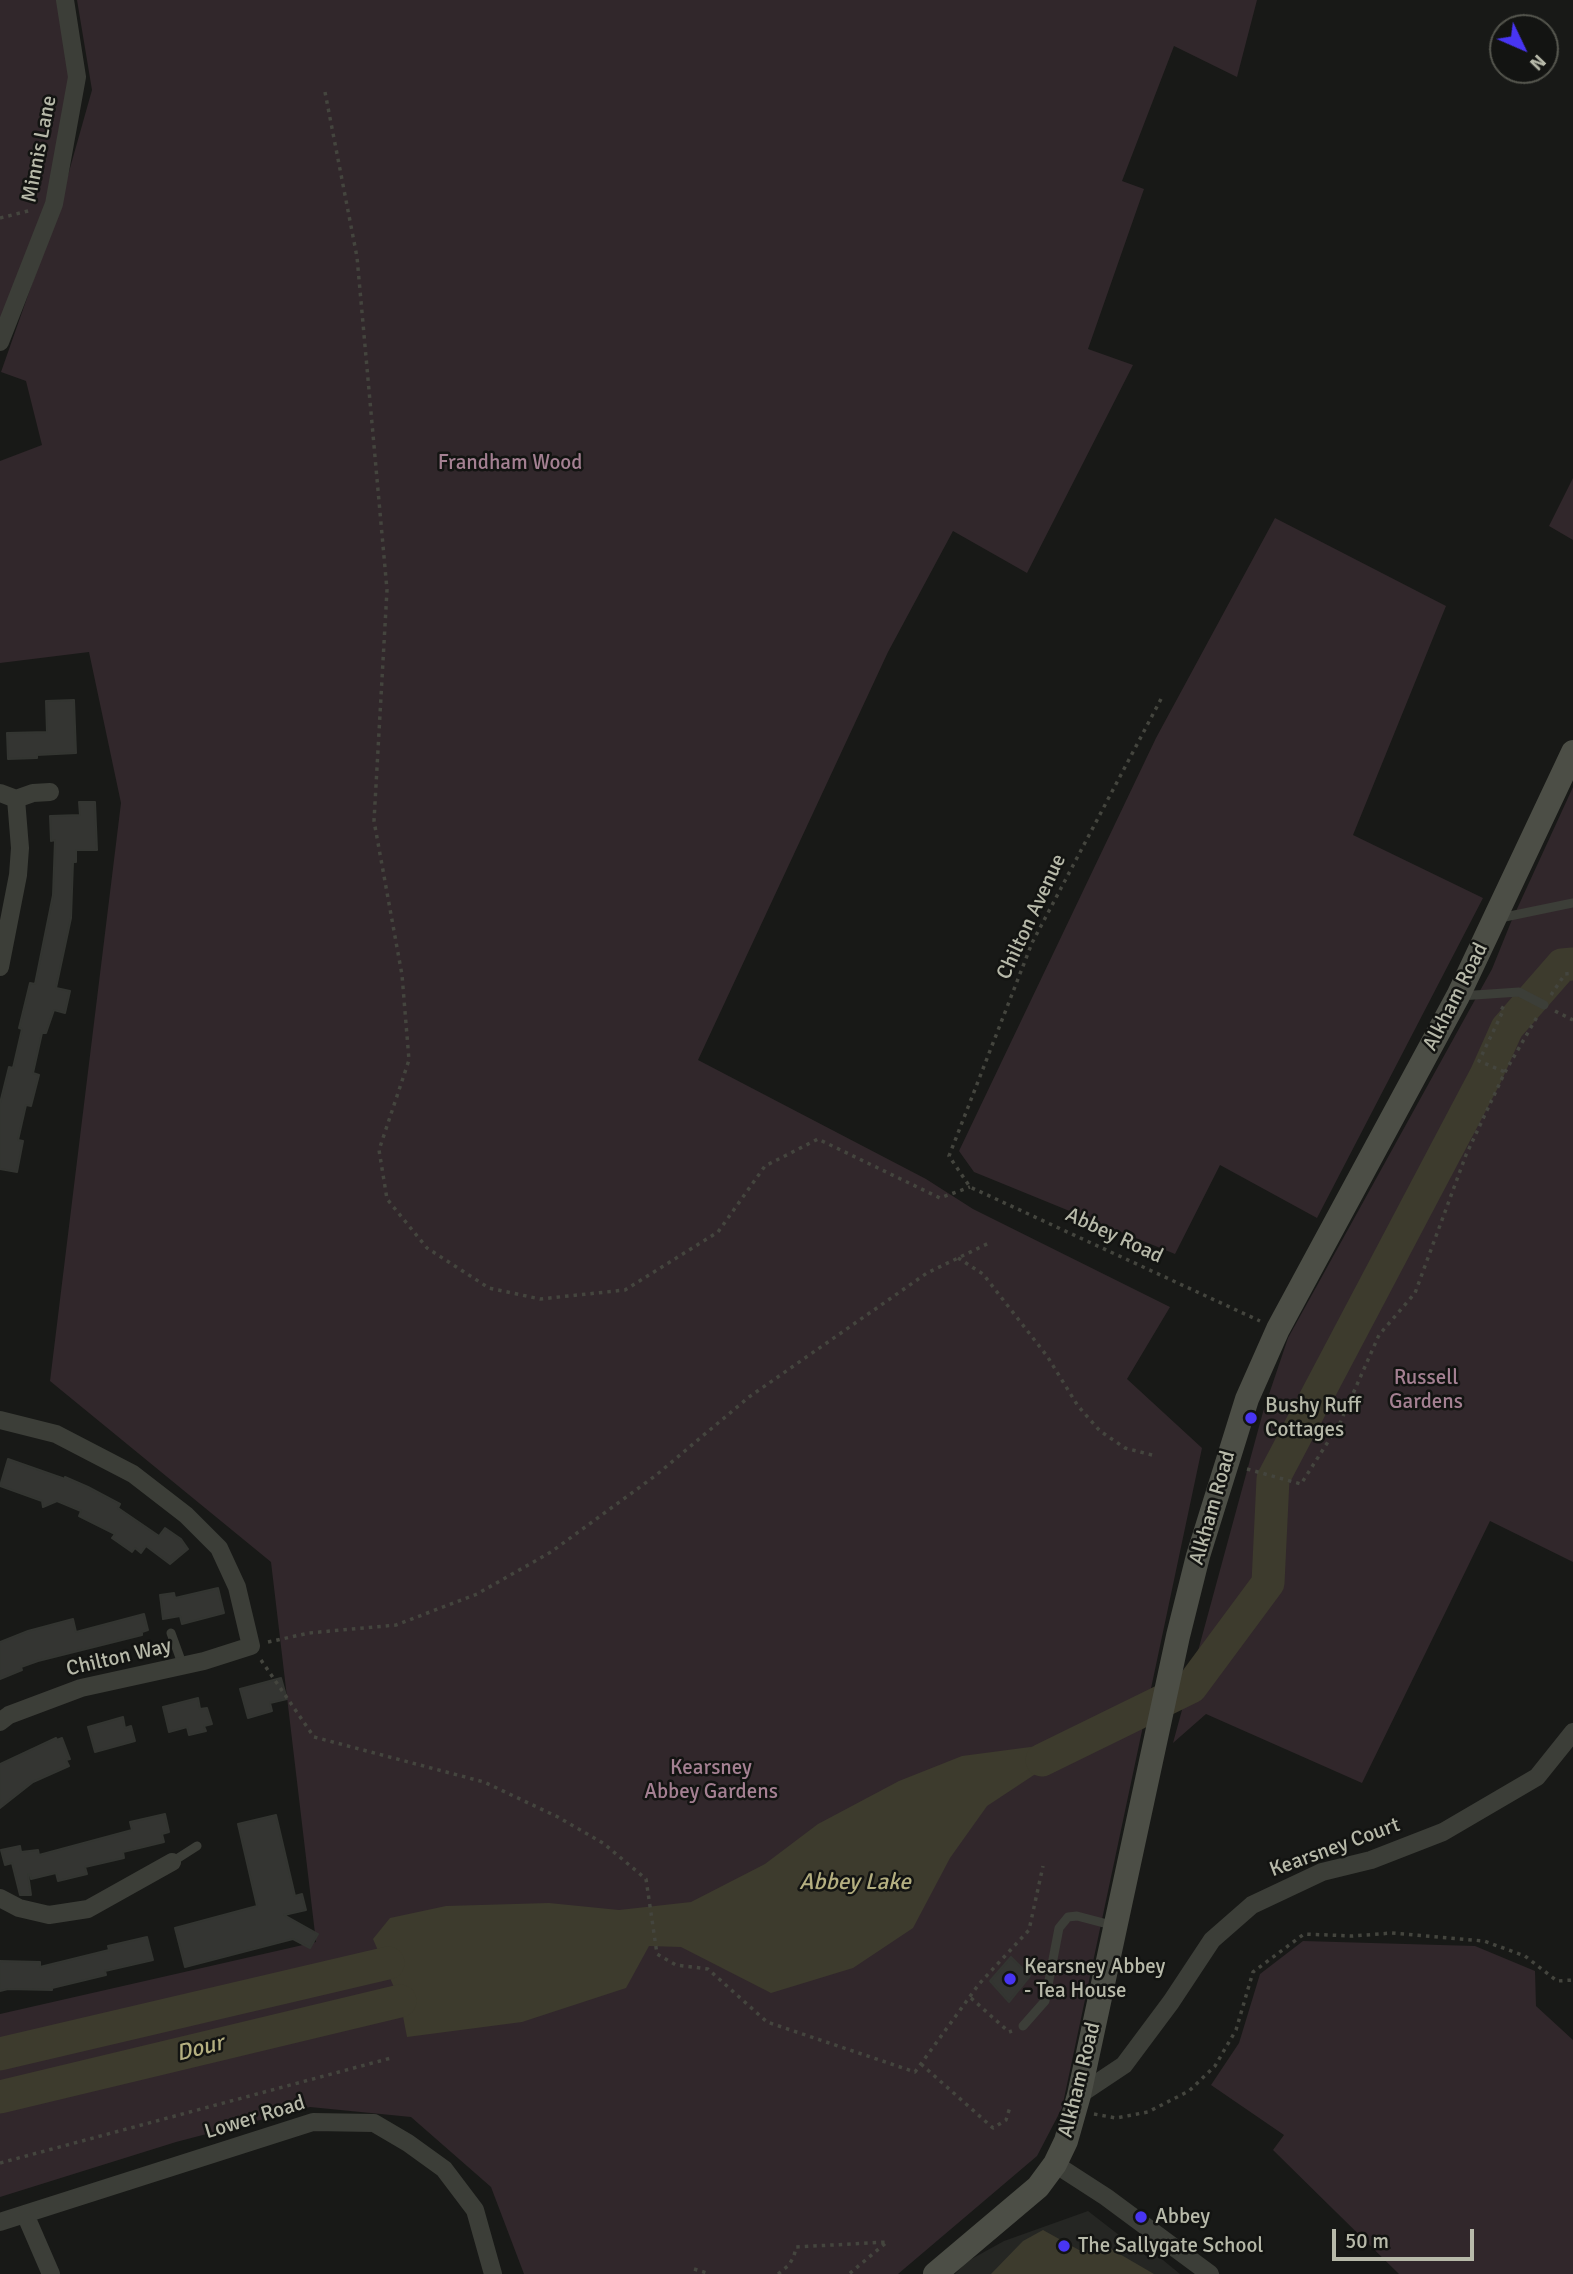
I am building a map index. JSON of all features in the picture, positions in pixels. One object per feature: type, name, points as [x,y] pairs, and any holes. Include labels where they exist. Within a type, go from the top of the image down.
[{"type":"street","name":"Minnis Lane","points":[[0,342],[54,204],[77,77],[65,0]]},
{"type":"street","name":"Alkham Road","points":[[935,2274],[1038,2187],[1055,2164],[1066,2141],[1116,1927],[1178,1636],[1198,1556],[1247,1399],[1278,1329],[1458,996],[1573,752]]},
{"type":"street","points":[[0,967],[18,876],[20,848],[8,796],[50,792]]},
{"type":"street","points":[[0,1420],[57,1434],[133,1475],[186,1515],[219,1548],[237,1587],[251,1646]]},
{"type":"street","name":"Chilton Way","points":[[0,1722],[9,1715],[81,1688],[183,1666],[251,1646]]},
{"type":"street","name":"Kearsney Court","points":[[1077,2102],[1124,2065],[1171,2002],[1212,1940],[1252,1905],[1322,1872],[1371,1860],[1443,1832],[1537,1777],[1573,1732]]},
{"type":"street","points":[[0,1898],[19,1908],[49,1915],[88,1909],[172,1862]]},
{"type":"street","name":"Lower Road","points":[[0,2222],[313,2122],[374,2123],[444,2168],[475,2210],[493,2274]]},
{"type":"street","points":[[1055,2164],[1106,2197],[1210,2274]]},
{"type":"street","points":[[25,2214],[51,2274]]},
{"type":"lane","points":[[1495,919],[1573,904]]},
{"type":"lane","points":[[1458,996],[1520,992],[1544,1005]]},
{"type":"lane","points":[[172,1633],[183,1666]]},
{"type":"lane","points":[[172,1862],[197,1846]]},
{"type":"lane","points":[[1023,2026],[1045,2001],[1059,1928],[1068,1917],[1077,1916],[1116,1927]]},
{"type":"path","points":[[325,92],[357,257],[387,590],[374,821],[402,975],[409,1060],[379,1150],[387,1199],[427,1248],[489,1288],[540,1299],[625,1290],[718,1232],[765,1166],[818,1139],[940,1198],[970,1187]]},
{"type":"path","points":[[0,218],[54,204]]},
{"type":"path","name":"Chilton Avenue","points":[[970,1187],[949,1156],[1032,943],[1161,699]]},
{"type":"path","points":[[1247,1469],[1301,1484],[1340,1423],[1379,1335],[1415,1293],[1466,1155],[1505,1072],[1565,974],[1573,973]]},
{"type":"path","points":[[1485,996],[1504,1009],[1479,1061],[1505,1072]]},
{"type":"path","points":[[1544,1005],[1573,1020]]},
{"type":"path","name":"Abbey Road","points":[[970,1187],[1278,1329]]},
{"type":"path","points":[[989,1243],[927,1273],[749,1397],[655,1476],[551,1552],[477,1594],[396,1625],[309,1633],[251,1646],[314,1737],[484,1782],[558,1817],[603,1843],[646,1879],[657,1954],[676,1965],[708,1969],[767,2022],[915,2072],[979,1984],[1029,1930],[1043,1866]]},
{"type":"path","points":[[958,1258],[983,1274],[1047,1356],[1078,1406],[1100,1431],[1125,1448],[1156,1455]]},
{"type":"path","points":[[1077,2102],[1115,2118],[1148,2112],[1189,2091],[1215,2066],[1236,2029],[1253,1972],[1304,1934],[1352,1936],[1392,1933],[1485,1941],[1525,1956],[1557,1981],[1573,1980]]},
{"type":"path","points":[[971,1998],[1009,2032],[1023,2026]]},
{"type":"path","points":[[0,2163],[391,2058]]},
{"type":"path","points":[[921,2064],[993,2128],[1006,2120],[1010,2107]]},
{"type":"path","points":[[778,2274],[789,2265],[796,2247],[887,2242],[849,2274]]},
{"type":"path","points":[[694,2269],[710,2274]]},
{"type":"shaded area","name":"The Sallygate School","points":[[1088,2211],[1146,2256],[1152,2251],[1180,2274],[955,2274],[966,2262],[1004,2241]]},
{"type":"green space","points":[[0,0],[63,0],[77,77],[54,204],[0,342]]},
{"type":"green space","points":[[77,0],[1257,0],[1237,77],[1174,46],[1122,181],[1144,189],[1088,349],[1133,365],[1027,573],[953,531],[888,652],[698,1060],[926,1179],[973,1209],[1170,1307],[1127,1379],[1202,1448],[1062,2108],[1037,2156],[898,2274],[524,2274],[491,2187],[411,2117],[310,2107],[176,2142],[0,2197],[0,2014],[316,1942],[271,1562],[50,1381],[121,803],[89,652],[0,663],[0,461],[42,445],[26,381],[1,372],[59,207],[92,90]]},
{"type":"green space","points":[[1573,478],[1573,540],[1549,526]]},
{"type":"green space","points":[[1275,518],[1446,606],[1353,835],[1483,898],[1317,1218],[1220,1165],[1175,1254],[974,1172],[959,1151],[1156,738]]},
{"type":"green space","name":"Russell Gardens","points":[[1573,787],[1573,1562],[1490,1521],[1362,1783],[1206,1714],[1173,1743],[1263,1412],[1288,1338],[1492,969]]},
{"type":"green space","points":[[1303,1941],[1475,1946],[1535,1971],[1536,2006],[1573,2040],[1573,2274],[1399,2274],[1273,2150],[1284,2135],[1211,2085],[1239,2043],[1260,1974]]},
{"type":"water","name":"Abbey Lake","points":[[1038,1746],[1043,1769],[987,1806],[950,1858],[913,1928],[853,1968],[771,1993],[681,1947],[649,1946],[626,1988],[522,2022],[407,2037],[400,2001],[373,1939],[390,1918],[446,1906],[549,1903],[619,1910],[691,1902],[765,1864],[818,1824],[899,1781],[962,1756]]},
{"type":"water","points":[[1043,2230],[1079,2250],[1111,2249],[1154,2274],[991,2274],[1023,2241]]},
{"type":"building","points":[[74,700],[76,753],[8,759],[7,733],[47,732],[46,701]]},
{"type":"building","points":[[79,802],[95,802],[97,850],[76,850],[76,862],[73,862],[71,918],[56,988],[70,991],[65,1013],[54,1010],[46,1033],[42,1033],[33,1073],[39,1075],[31,1106],[26,1105],[18,1140],[23,1141],[17,1172],[0,1169],[0,1103],[9,1067],[13,1068],[30,983],[35,984],[53,895],[55,840],[51,841],[50,816],[80,815]]},
{"type":"building","points":[[8,1459],[88,1487],[120,1504],[118,1508],[159,1536],[165,1528],[181,1539],[188,1549],[170,1564],[146,1546],[141,1553],[135,1548],[132,1552],[112,1538],[115,1534],[79,1516],[81,1511],[57,1501],[43,1507],[42,1501],[0,1486]]},
{"type":"building","points":[[218,1588],[224,1613],[182,1624],[180,1616],[163,1619],[160,1595],[174,1593],[175,1598]]},
{"type":"building","points":[[144,1614],[148,1630],[142,1632],[142,1635],[38,1661],[0,1679],[0,1642],[73,1619],[76,1632]]},
{"type":"building","points":[[281,1678],[287,1699],[270,1703],[272,1711],[248,1718],[240,1689]]},
{"type":"building","points":[[198,1698],[200,1709],[207,1708],[212,1724],[204,1726],[206,1731],[189,1735],[187,1727],[169,1732],[163,1707]]},
{"type":"building","points":[[123,1717],[125,1728],[131,1726],[135,1741],[95,1752],[88,1727]]},
{"type":"building","points":[[56,1738],[62,1738],[70,1759],[66,1760],[69,1766],[33,1782],[0,1808],[0,1764]]},
{"type":"building","points":[[165,1814],[169,1832],[162,1834],[164,1842],[123,1852],[124,1858],[85,1867],[87,1874],[58,1881],[56,1873],[31,1879],[28,1874],[31,1895],[20,1895],[12,1863],[5,1865],[1,1850],[20,1846],[21,1852],[38,1850],[39,1855],[132,1830],[130,1822]]},
{"type":"building","points":[[276,1815],[295,1896],[302,1894],[306,1910],[284,1915],[318,1934],[310,1948],[293,1939],[185,1967],[175,1928],[257,1906],[238,1824]]},
{"type":"building","points":[[147,1937],[153,1960],[105,1971],[106,1975],[52,1990],[0,1991],[0,1961],[40,1962],[40,1967],[109,1950],[108,1946]]},
{"type":"building","name":"Kearsney Abbey - Tea House","points":[[1011,1957],[1030,1976],[1009,2002],[990,1981]]},
{"type":"waterway","points":[[1042,1760],[1191,1687],[1268,1583],[1273,1479],[1486,1075],[1507,1028],[1562,965],[1573,964]]},
{"type":"waterway","name":"Dour","points":[[0,2054],[388,1963]]},
{"type":"waterway","name":"Dour","points":[[0,2097],[400,2001]]},
{"type":"place","name":"Bushy Ruff Cottages","points":[[1251,1418]]},
{"type":"place","name":"Kearsney Abbey - Tea House","points":[[1010,1979]]},
{"type":"place","name":"Abbey","points":[[1141,2217]]},
{"type":"place","name":"The Sallygate School","points":[[1064,2246]]},
{"type":"park label","name":"Frandham Wood","points":[[510,463]]},
{"type":"park label","name":"Kearsney Abbey Gardens","points":[[711,1780]]}]
